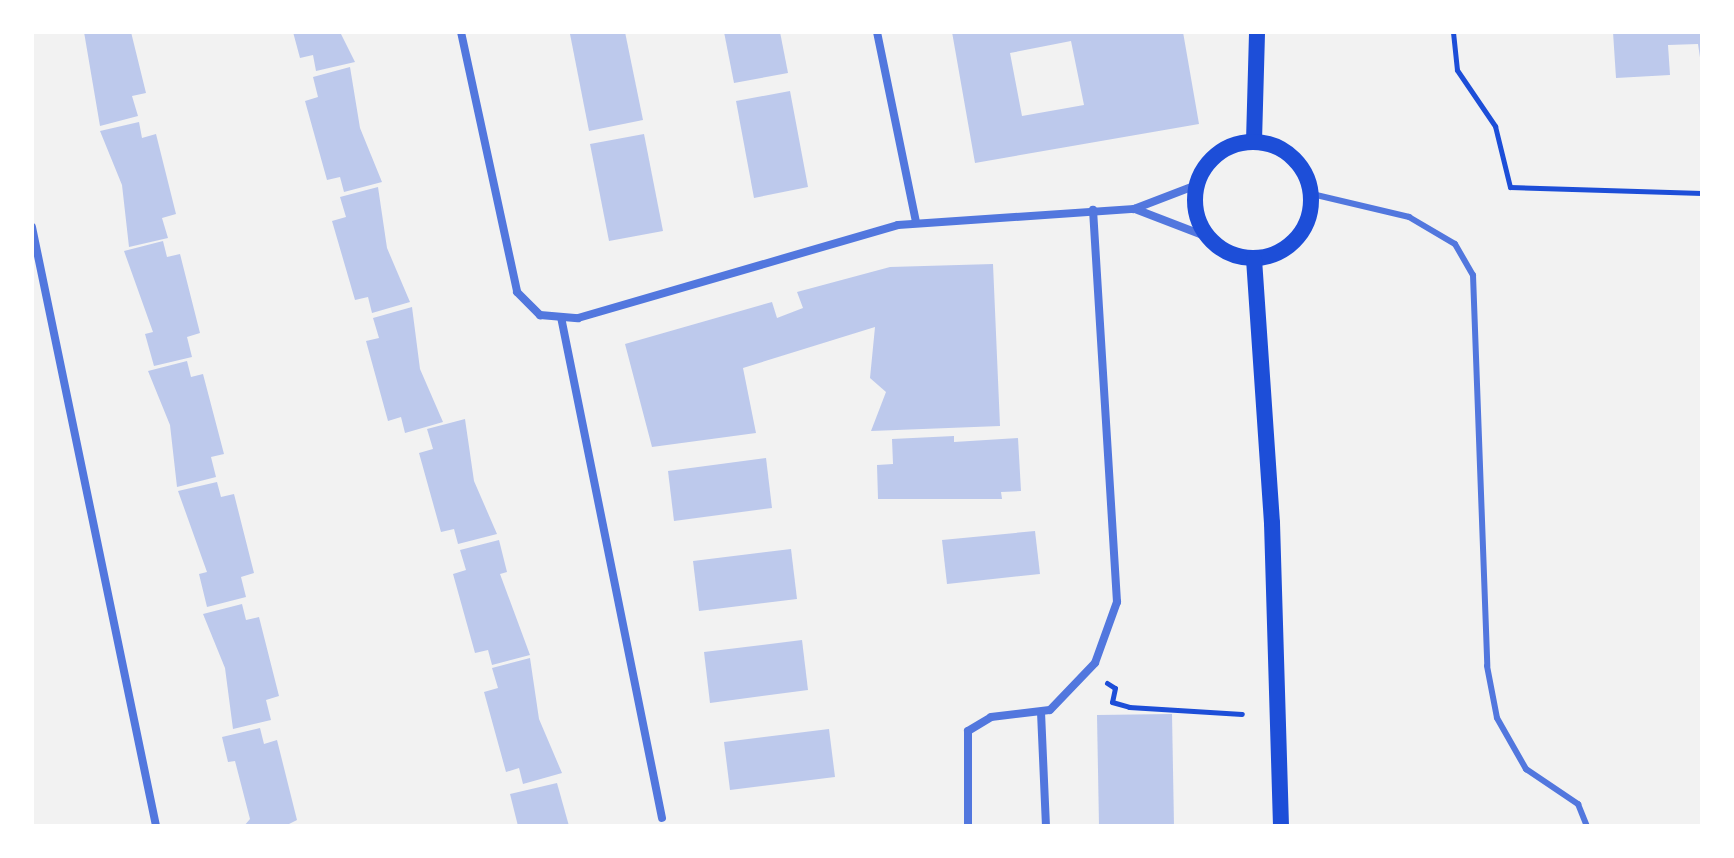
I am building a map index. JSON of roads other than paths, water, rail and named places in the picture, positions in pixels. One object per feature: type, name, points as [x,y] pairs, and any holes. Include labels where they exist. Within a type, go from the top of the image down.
[{"type":"main road","points":[[1254,141],[1257,32]]},
{"type":"main road","points":[[1254,141],[1286,151],[1312,194],[1303,231],[1282,250],[1254,259],[1208,237],[1199,222],[1197,185],[1217,154],[1254,141]]},
{"type":"main road","points":[[1254,259],[1272,509],[1281,826]]},
{"type":"street","points":[[461,32],[517,292],[540,315],[578,318],[916,222],[1134,209],[1197,185]]},
{"type":"street","points":[[877,32],[916,222]]},
{"type":"street","points":[[1134,209],[1208,237]]},
{"type":"street","points":[[968,826],[968,731],[991,717],[1041,712],[1087,671],[1117,602],[1093,210]]},
{"type":"street","points":[[32,227],[156,826]]},
{"type":"street","points":[[561,317],[662,818]]},
{"type":"street","points":[[1041,712],[1046,826]]},
{"type":"lane","points":[[1312,194],[1409,217],[1455,244],[1473,275],[1487,666],[1497,718],[1526,769],[1578,804],[1587,826]]}]
